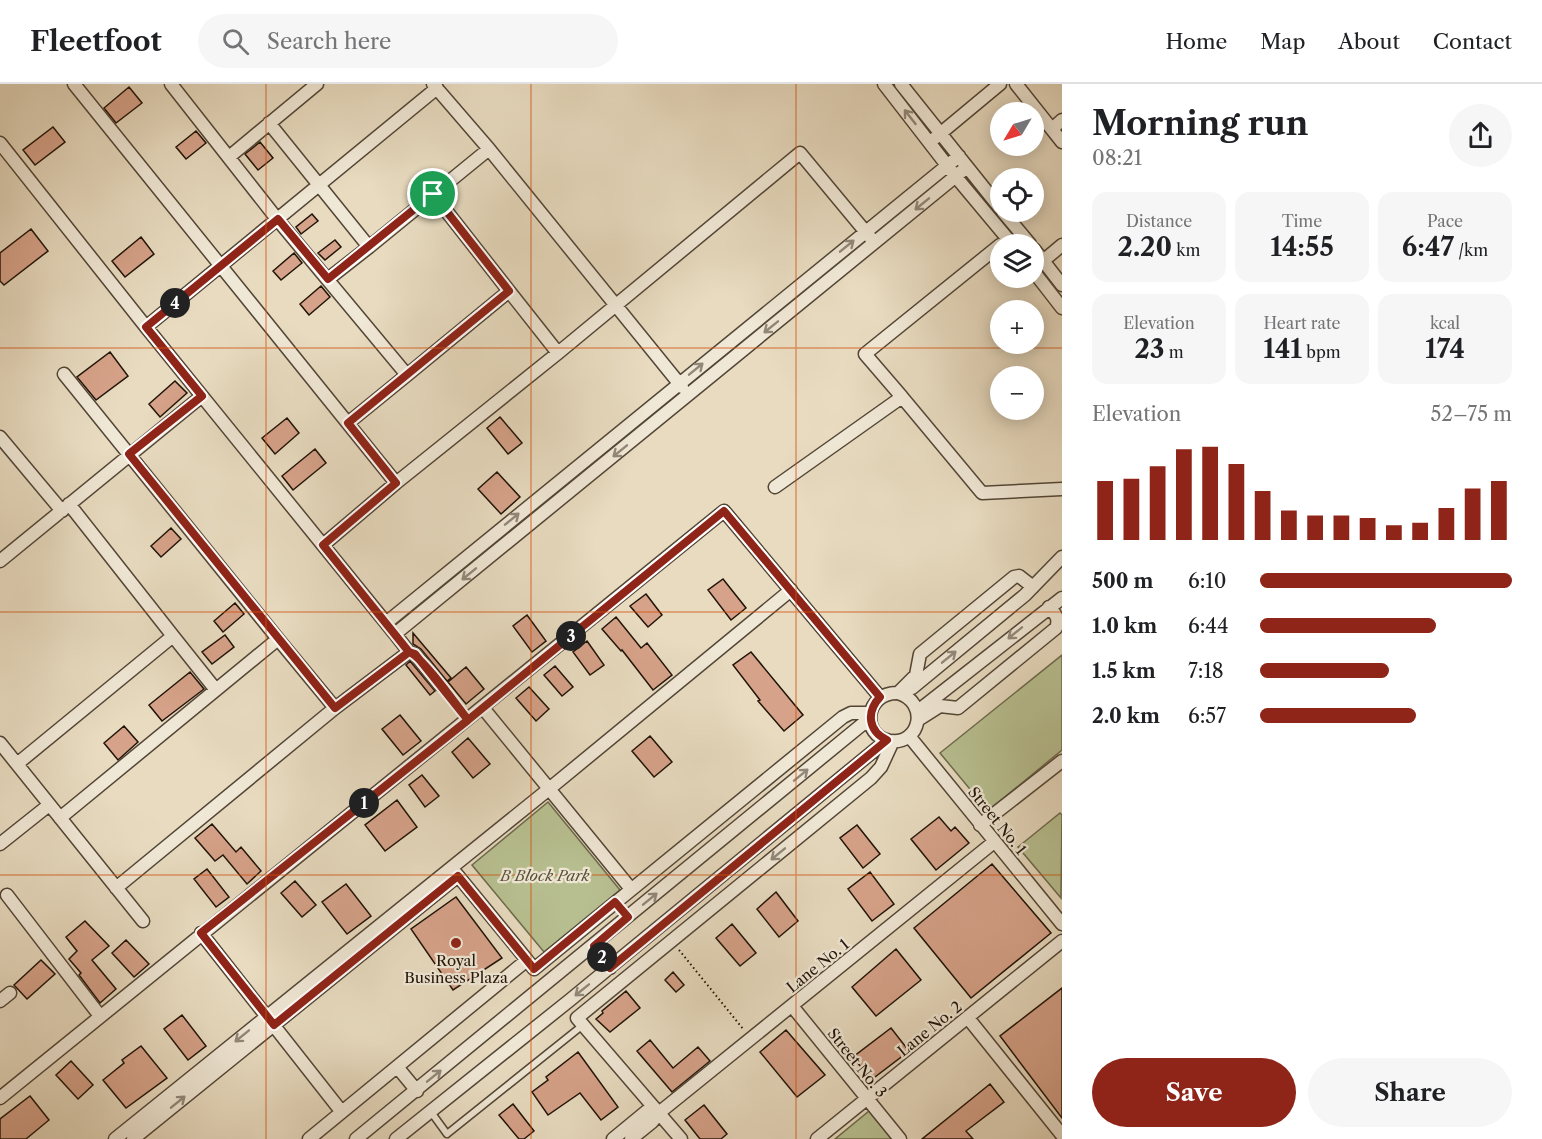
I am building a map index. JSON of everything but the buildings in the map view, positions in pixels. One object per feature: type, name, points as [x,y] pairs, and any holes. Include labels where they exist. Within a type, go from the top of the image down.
[{"type":"street","points":[[74,84],[396,483]]},
{"type":"street","points":[[171,84],[278,219],[408,375]]},
{"type":"street","points":[[229,157],[317,84]]},
{"type":"street","points":[[884,84],[999,234]]},
{"type":"street","points":[[901,84],[990,195]]},
{"type":"street","points":[[929,143],[1000,84]]},
{"type":"street","points":[[1016,84],[1062,142]]},
{"type":"street","points":[[146,327],[320,185],[435,86],[689,395]]},
{"type":"street","points":[[1052,129],[1062,120]]},
{"type":"street","points":[[269,123],[369,247]]},
{"type":"street","points":[[0,143],[409,652],[415,654],[439,684]]},
{"type":"street","points":[[328,279],[489,149]]},
{"type":"street","points":[[323,545],[800,153],[874,242]]},
{"type":"street","points":[[386,623],[959,156]]},
{"type":"street","points":[[395,633],[967,167]]},
{"type":"street","points":[[433,194],[558,353]]},
{"type":"street","points":[[1012,222],[1022,234]]},
{"type":"street","points":[[1044,261],[1062,245]]},
{"type":"street","points":[[990,256],[865,354],[982,493],[1062,489]]},
{"type":"street","points":[[1044,272],[1062,285]]},
{"type":"street","points":[[1044,278],[1062,308]]},
{"type":"street","points":[[348,423],[509,291]]},
{"type":"street","points":[[64,374],[335,708]]},
{"type":"street","points":[[0,561],[202,396]]},
{"type":"street","points":[[775,487],[902,397]]},
{"type":"street","points":[[0,437],[65,507],[216,690]]},
{"type":"street","points":[[0,1098],[724,511],[880,697]]},
{"type":"street","points":[[901,694],[1033,587],[1062,557]]},
{"type":"street","points":[[901,694],[916,675],[920,654],[1014,578],[1019,576],[1033,587]]},
{"type":"street","points":[[115,1139],[270,1020],[455,872],[549,789],[791,591]]},
{"type":"street","points":[[918,716],[1062,598]]},
{"type":"street","points":[[918,716],[940,706],[958,708],[1056,628],[1057,616],[1049,607]]},
{"type":"street","points":[[17,764],[173,636]]},
{"type":"street","points":[[60,818],[278,639]]},
{"type":"street","points":[[116,888],[335,708],[409,652]]},
{"type":"street","points":[[396,1139],[890,740],[909,736],[916,726],[918,716],[910,699],[901,694],[891,693],[880,697],[873,704],[870,715],[875,732],[890,740]]},
{"type":"street","points":[[483,708],[631,889]]},
{"type":"street","points":[[455,872],[534,969],[843,717],[851,713],[870,715]]},
{"type":"street","points":[[356,1139],[594,946],[870,715]]},
{"type":"street","name":"Street No. 1","points":[[909,736],[1062,924]]},
{"type":"street","points":[[681,1139],[580,1022],[671,941],[871,778],[881,767],[890,740]]},
{"type":"street","points":[[0,743],[143,921]]},
{"type":"street","points":[[980,825],[1062,760]]},
{"type":"street","points":[[0,844],[49,805]]},
{"type":"street","name":"Lane No. 1","points":[[631,1139],[994,842]]},
{"type":"street","points":[[7,895],[100,1016]]},
{"type":"street","points":[[201,933],[341,1111]]},
{"type":"street","name":"Lane No. 2","points":[[817,1139],[1062,941]]},
{"type":"street","points":[[594,946],[610,968]]},
{"type":"street","points":[[309,1139],[527,960]]},
{"type":"street","name":"Street No. 3","points":[[792,1006],[900,1139]]},
{"type":"street","points":[[968,1018],[1062,1135]]},
{"type":"street","points":[[133,1139],[270,1020]]},
{"type":"street","points":[[398,1068],[417,1091]]},
{"type":"street","points":[[613,1139],[646,1112],[660,1113]]},
{"type":"lane","points":[[441,1139],[580,1022]]},
{"type":"lane","points":[[431,1112],[447,1134]]},
{"type":"path","points":[[439,684],[468,720]]},
{"type":"path","points":[[671,941],[751,1039]]},
{"type":"green space","points":[[1062,655],[1062,750],[988,811],[940,753]]},
{"type":"green space","name":"B Block Park","points":[[548,802],[620,890],[544,952],[472,865]]},
{"type":"green space","points":[[1060,813],[1062,815],[1061,898],[1018,847]]},
{"type":"green space","points":[[869,1111],[892,1139],[835,1139]]},
{"type":"place","name":"Royal Business Plaza","points":[[456,943]]},
{"type":"route","points":[[433,194],[328,279],[278,219],[146,327],[202,396],[129,454],[335,708],[409,652],[415,654],[439,684],[468,720],[724,511],[880,697],[873,704],[870,718],[875,732],[887,740],[610,968],[594,946],[628,917],[615,902],[534,969],[458,876],[274,1025],[201,933],[468,720],[415,654],[409,652],[323,545],[396,483],[348,423],[509,291],[433,194]]}]
